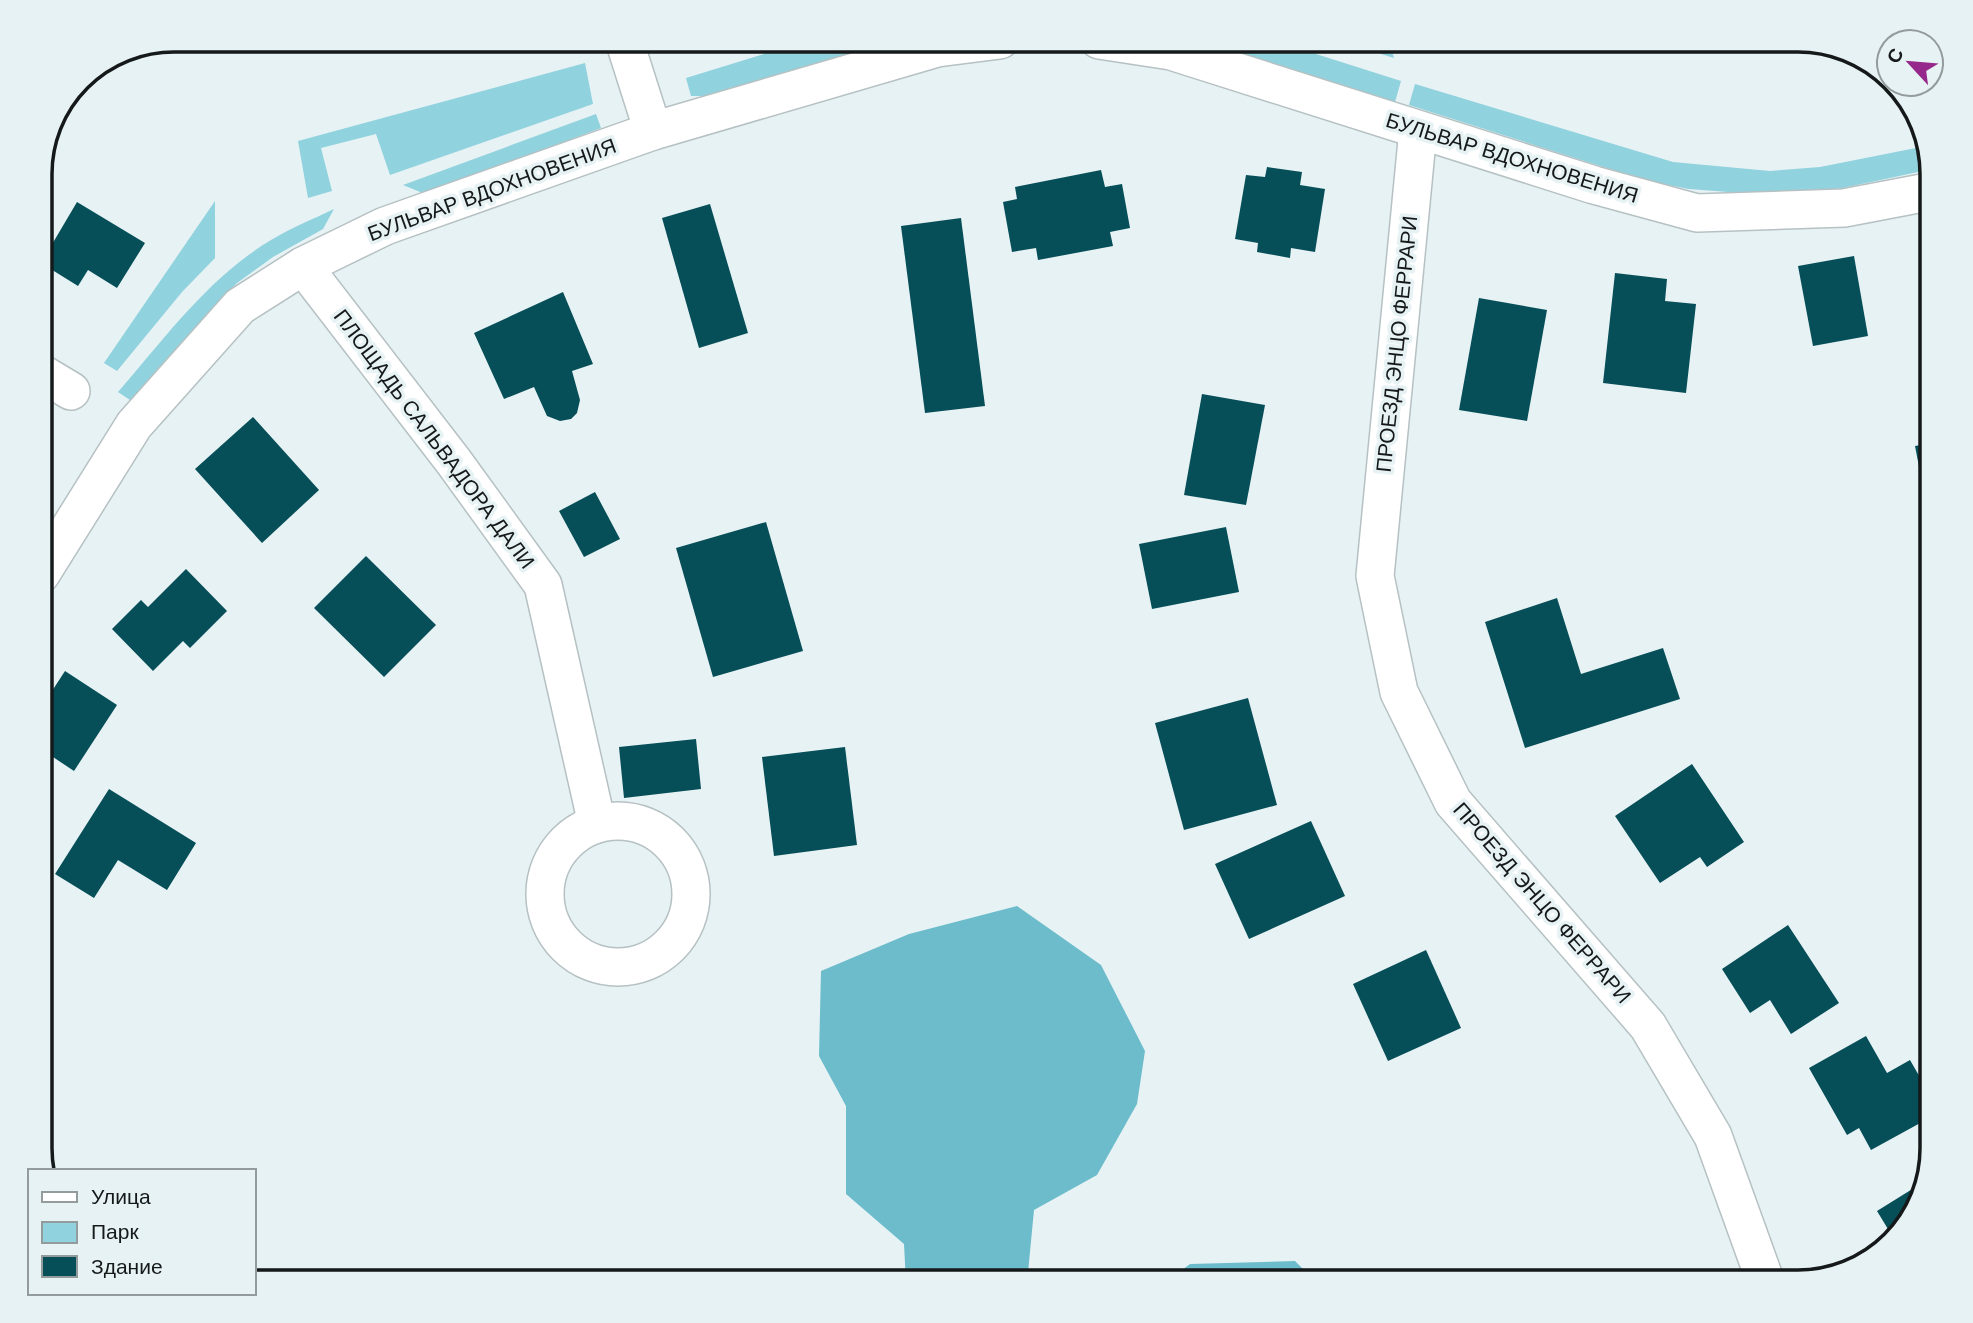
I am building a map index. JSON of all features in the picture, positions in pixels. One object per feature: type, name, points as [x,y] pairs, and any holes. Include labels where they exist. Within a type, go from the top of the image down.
[{"type":"street","points":[[628,52],[653,131]]},
{"type":"street","name":"БУЛЬВАР ВДОХНОВЕНИЯ","points":[[53,555],[134,425],[240,306],[303,266],[385,226],[653,131],[923,52]]},
{"type":"street","name":"БУЛЬВАР ВДОХНОВЕНИЯ","points":[[1174,52],[1594,186],[1697,213],[1844,208],[1920,193]]},
{"type":"street","name":"ПРОЕЗД ЭНЦО ФЕРРАРИ","points":[[1418,130],[1375,576],[1399,692],[1453,802],[1648,1026],[1713,1136],[1761,1270]]},
{"type":"street","name":"ПЛОЩАДЬ САЛЬВАДОРА ДАЛИ","points":[[303,266],[454,461],[543,585],[597,824]]},
{"type":"street","points":[[610,820],[634,822],[658,832],[676,849],[688,871],[691,895],[687,919],[676,940],[659,956],[637,965],[613,968],[590,962],[570,950],[555,932],[546,910],[544,886],[551,862],[565,842],[585,827],[597,824],[610,820]]},
{"type":"green space","points":[[770,52],[853,52],[712,96],[691,96],[686,78]]},
{"type":"green space","points":[[1234,52],[1310,52],[1401,81],[1395,102]]},
{"type":"green space","points":[[1375,52],[1392,52],[1394,58]]},
{"type":"green space","points":[[585,63],[593,104],[390,175],[376,134],[321,148],[332,191],[308,198],[298,141]]},
{"type":"green space","points":[[1415,84],[1673,162],[1770,171],[1820,167],[1917,148],[1920,172],[1843,188],[1795,193],[1689,189],[1647,181],[1409,105]]},
{"type":"green space","points":[[596,114],[601,128],[425,194],[403,185]]},
{"type":"green space","points":[[215,201],[215,258],[182,292],[117,371],[104,363]]},
{"type":"green space","points":[[334,209],[323,229],[273,257],[237,283],[133,402],[118,392],[189,310],[228,272],[271,240]]},
{"type":"shaded area","points":[[1017,906],[1101,965],[1145,1051],[1137,1104],[1097,1175],[1034,1210],[1028,1270],[905,1270],[904,1244],[846,1194],[846,1106],[819,1056],[821,971],[909,934]]},
{"type":"shaded area","points":[[1295,1261],[1304,1270],[1182,1270],[1190,1264]]},
{"type":"building","points":[[1267,167],[1302,172],[1300,185],[1325,189],[1315,252],[1291,248],[1290,258],[1257,252],[1258,243],[1235,239],[1246,175],[1265,177]]},
{"type":"building","points":[[1101,170],[1105,187],[1122,184],[1130,228],[1110,232],[1113,246],[1038,260],[1036,248],[1012,252],[1003,202],[1017,199],[1015,187]]},
{"type":"building","points":[[77,202],[145,243],[117,288],[88,270],[78,286],[53,270],[53,243]]},
{"type":"building","points":[[710,204],[748,333],[699,348],[662,218]]},
{"type":"building","points":[[961,218],[985,406],[925,413],[901,226]]},
{"type":"building","points":[[1854,256],[1868,336],[1813,346],[1798,266]]},
{"type":"building","points":[[1615,273],[1667,279],[1665,301],[1696,304],[1686,393],[1603,383]]},
{"type":"building","points":[[563,292],[593,364],[572,371],[580,400],[577,413],[571,419],[560,421],[547,416],[534,387],[504,399],[474,333]]},
{"type":"building","points":[[1479,298],[1547,310],[1527,421],[1459,410]]},
{"type":"building","points":[[1202,394],[1265,405],[1246,505],[1184,495]]},
{"type":"building","points":[[253,417],[319,490],[262,543],[195,469]]},
{"type":"building","points":[[1920,445],[1920,472],[1915,446]]},
{"type":"building","points":[[595,492],[620,539],[584,557],[559,511]]},
{"type":"building","points":[[766,522],[803,651],[713,677],[676,548]]},
{"type":"building","points":[[1226,527],[1239,592],[1152,609],[1139,544]]},
{"type":"building","points":[[366,556],[436,625],[384,677],[314,608]]},
{"type":"building","points":[[186,569],[227,611],[190,648],[183,641],[153,671],[112,629],[141,600],[148,607]]},
{"type":"building","points":[[1557,598],[1581,674],[1663,648],[1680,699],[1525,748],[1485,622]]},
{"type":"building","points":[[65,671],[117,705],[74,771],[53,757],[53,690]]},
{"type":"building","points":[[1248,698],[1277,805],[1184,830],[1155,723]]},
{"type":"building","points":[[696,739],[701,789],[624,798],[619,747]]},
{"type":"building","points":[[845,747],[857,845],[774,856],[762,757]]},
{"type":"building","points":[[1692,764],[1744,842],[1707,867],[1700,857],[1660,883],[1615,816]]},
{"type":"building","points":[[109,789],[196,843],[167,890],[118,860],[94,898],[55,874]]},
{"type":"building","points":[[1311,821],[1345,896],[1249,939],[1215,864]]},
{"type":"building","points":[[1788,925],[1839,1003],[1791,1034],[1770,1000],[1750,1013],[1722,969]]},
{"type":"building","points":[[1426,950],[1461,1028],[1388,1061],[1353,984]]},
{"type":"building","points":[[1866,1036],[1887,1073],[1910,1060],[1920,1077],[1920,1123],[1871,1150],[1859,1128],[1847,1135],[1809,1068]]},
{"type":"building","points":[[1914,1188],[1908,1203],[1889,1230],[1877,1211]]}]
